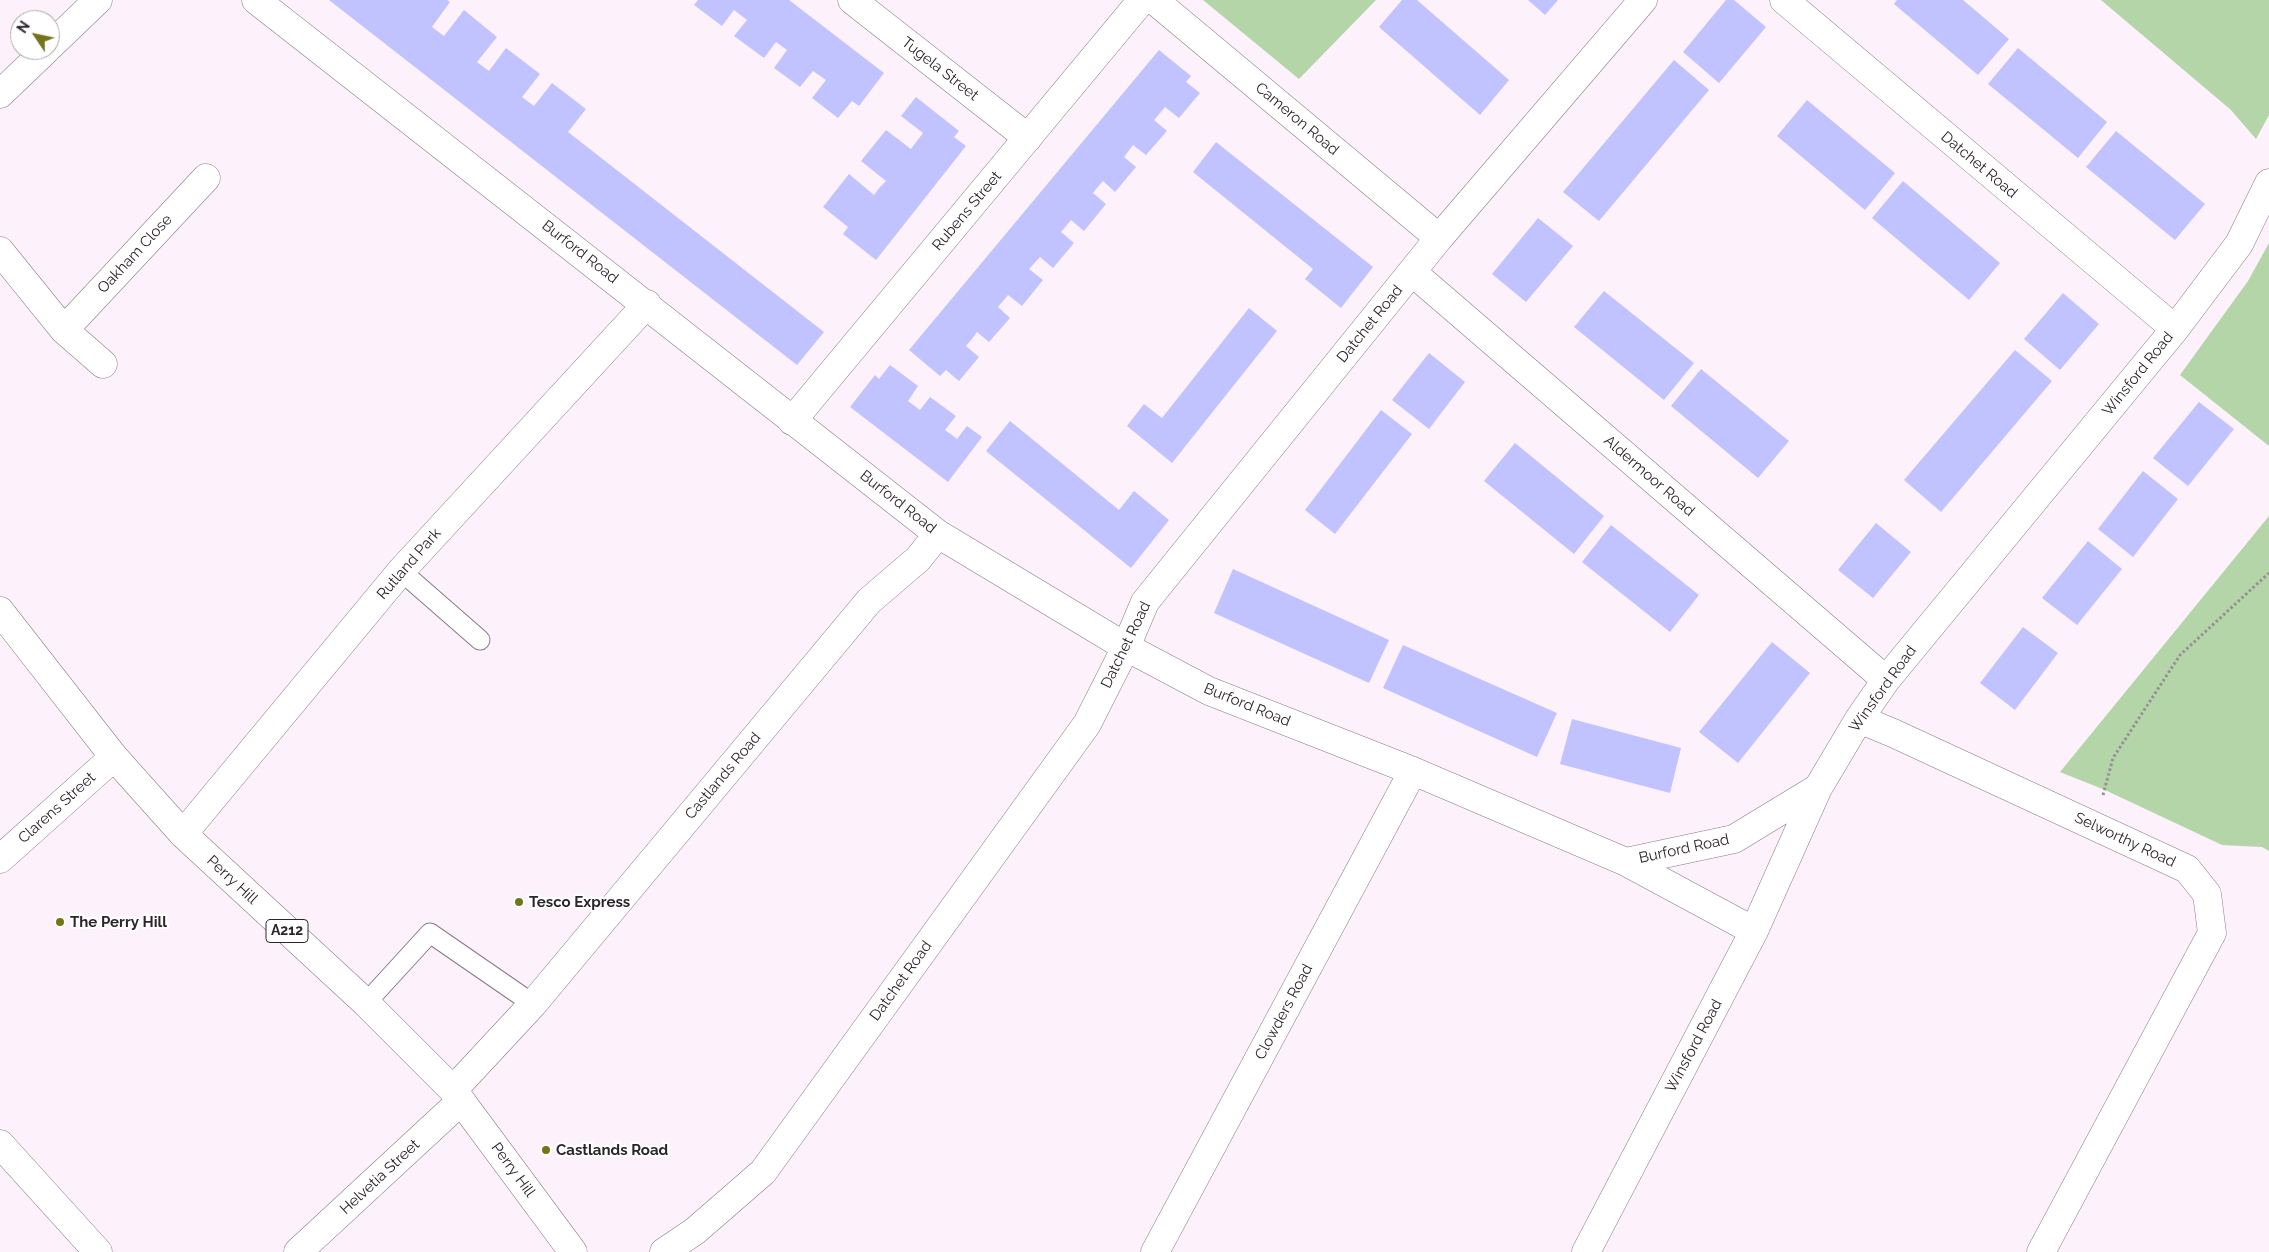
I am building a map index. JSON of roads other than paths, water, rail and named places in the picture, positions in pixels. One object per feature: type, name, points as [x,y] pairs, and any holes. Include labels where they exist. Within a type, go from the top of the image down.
[{"type":"street","points":[[60,36],[98,0]]},
{"type":"street","name":"Burford Road","points":[[256,0],[647,304],[792,421],[938,534],[1126,647],[1208,691],[1413,771],[1626,862],[1754,931]]},
{"type":"street","name":"Tugela Street","points":[[852,0],[1028,138]]},
{"type":"street","name":"Rubens Street","points":[[792,421],[1142,0]]},
{"type":"street","name":"Cameron Road","points":[[1154,0],[1439,238]]},
{"type":"street","name":"Datchet Road","points":[[664,1252],[695,1231],[763,1172],[1087,724],[1126,647],[1145,602],[1439,238],[1643,0]]},
{"type":"street","name":"Datchet Road","points":[[1784,0],[2175,330]]},
{"type":"street","points":[[0,94],[36,60]]},
{"type":"street","name":"Oakham Close","points":[[64,330],[206,178]]},
{"type":"street","name":"Winsford Road","points":[[1586,1252],[1754,931],[1818,788],[1859,719],[1886,680],[2175,330],[2239,244],[2269,183]]},
{"type":"street","points":[[0,251],[64,330],[103,364]]},
{"type":"street","name":"Aldermoor Road","points":[[1412,272],[1886,680]]},
{"type":"street","name":"Rutland Park","points":[[183,834],[401,571],[647,304]]},
{"type":"street","name":"Castlands Road","points":[[457,1095],[869,601],[918,559],[938,534]]},
{"type":"street","name":"Perry Hill","points":[[0,610],[114,757],[183,834],[366,1003],[457,1095],[573,1252]]},
{"type":"street","name":"Selworthy Road","points":[[1859,719],[2089,822],[2187,869],[2207,894],[2212,933],[2041,1252]]},
{"type":"street","name":"Clarens Street","points":[[0,859],[114,757]]},
{"type":"street","name":"Clowders Road","points":[[1155,1252],[1413,771]]},
{"type":"street","name":"Burford Road","points":[[1626,862],[1734,839],[1818,788]]},
{"type":"street","name":"Helvetia Street","points":[[298,1252],[457,1095]]},
{"type":"street","points":[[0,1144],[98,1252]]},
{"type":"lane","points":[[401,571],[480,640]]},
{"type":"lane","points":[[366,1003],[430,933],[533,1004]]},
{"type":"place","name":"Tesco Express","points":[[519,902]]},
{"type":"place","name":"The Perry Hill","points":[[60,922]]},
{"type":"place","name":"Castlands Road","points":[[546,1150]]}]
